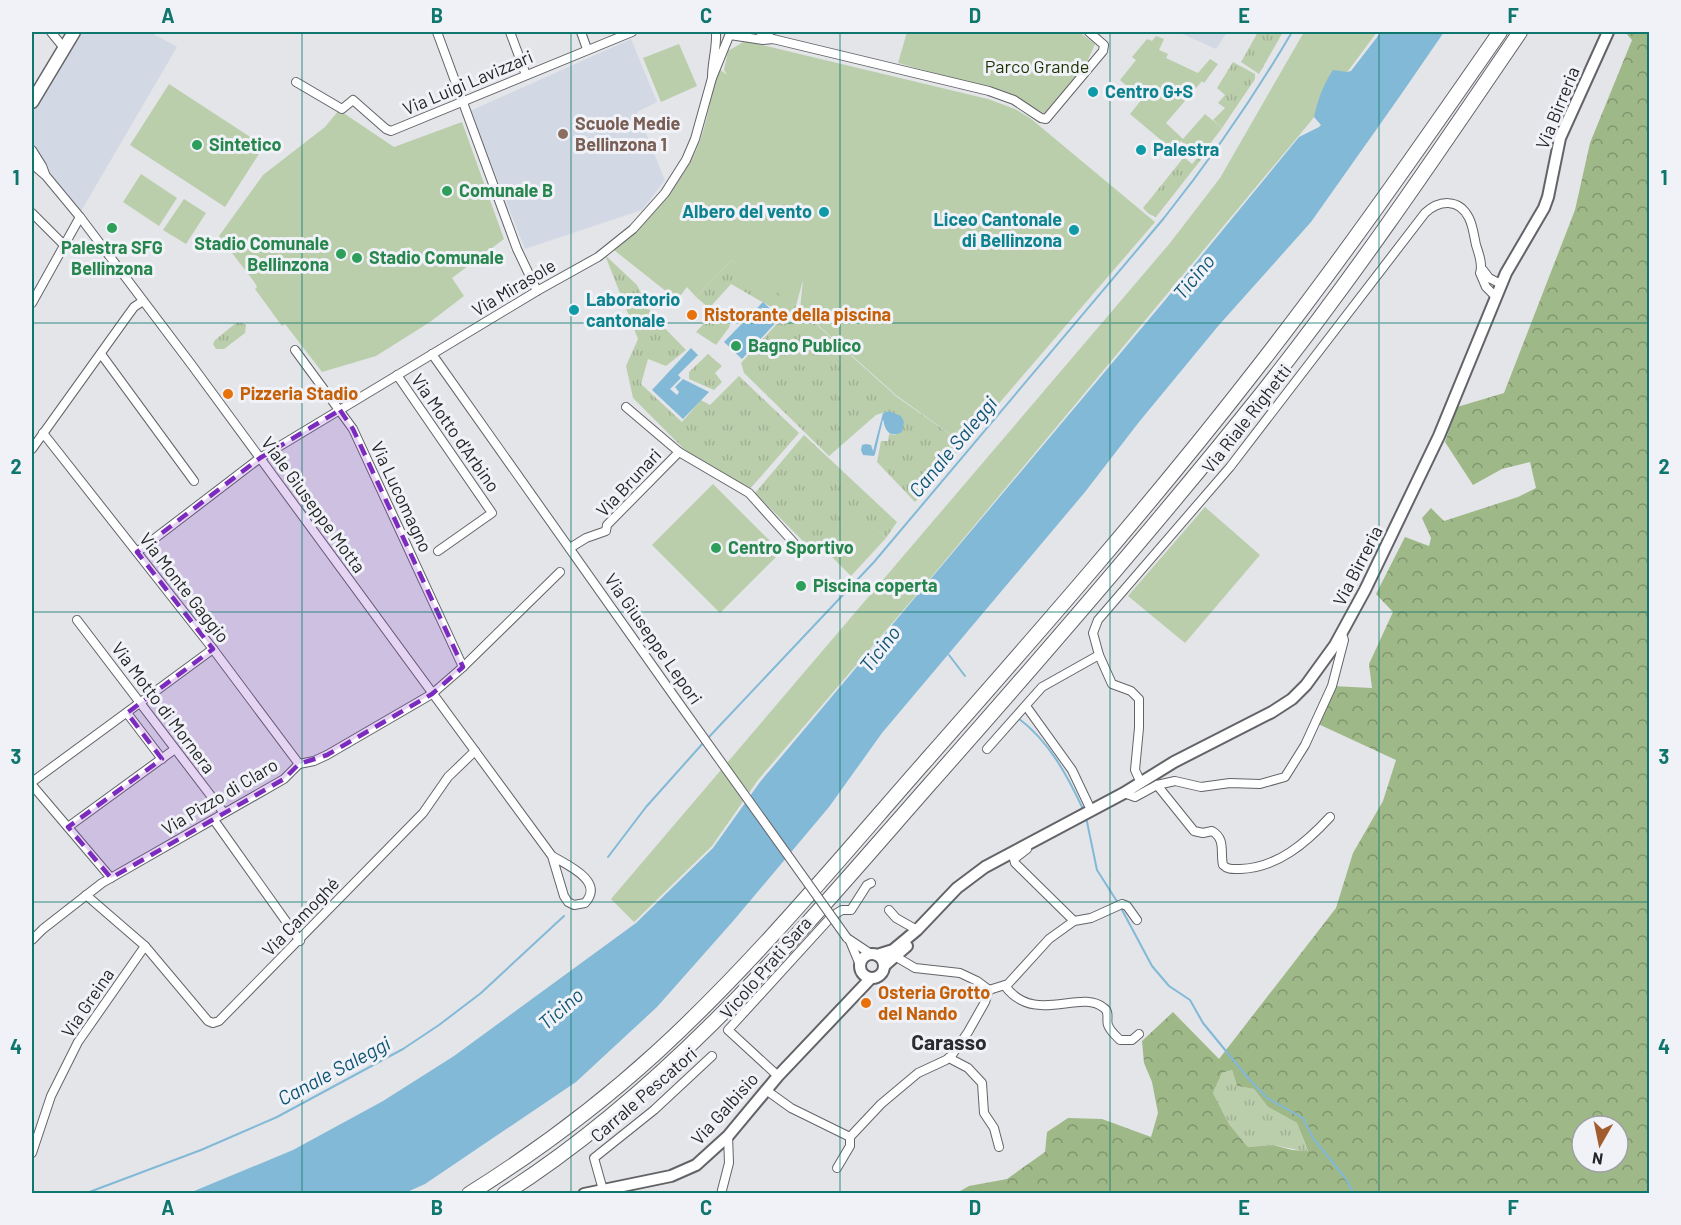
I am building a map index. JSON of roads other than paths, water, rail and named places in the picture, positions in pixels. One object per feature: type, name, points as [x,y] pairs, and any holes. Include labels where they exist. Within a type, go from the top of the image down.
[{"type":"highway","points":[[469,1194],[563,1131],[656,1053],[738,971],[852,844],[1112,546],[1245,384],[1369,219],[1500,32]]},
{"type":"highway","points":[[504,1194],[610,1118],[700,1037],[770,965],[968,741],[1133,550],[1263,391],[1392,217],[1520,32]]},
{"type":"main road","points":[[32,102],[74,32]]},
{"type":"street","points":[[51,32],[64,48]]},
{"type":"street","points":[[437,32],[517,249],[537,291]]},
{"type":"street","points":[[510,32],[526,75]]},
{"type":"street","points":[[581,32],[587,49]]},
{"type":"street","name":"Via Luigi Lavizzari","points":[[296,82],[342,109],[352,100],[389,131],[632,32]]},
{"type":"street","points":[[716,32],[722,36],[731,34],[763,40],[773,39]]},
{"type":"street","name":"Via Mirasole","points":[[712,78],[716,32]]},
{"type":"street","points":[[760,32],[773,39],[1014,99],[1041,118],[1046,118],[1103,51],[1104,45],[1089,32]]},
{"type":"street","name":"Via Birreria","points":[[884,966],[947,897],[972,876],[1026,844],[1124,793],[1174,762],[1285,704],[1306,685],[1342,634],[1374,572],[1425,465],[1511,262],[1544,208],[1560,138],[1608,32]]},
{"type":"street","name":"Via Mirasole","points":[[137,552],[260,458],[537,291],[598,257],[633,229],[675,180],[691,149],[703,115],[712,78],[731,34]]},
{"type":"street","name":"Viale Giuseppe Motta","points":[[32,150],[46,176]]},
{"type":"street","name":"Viale Giuseppe Motta","points":[[32,164],[46,176],[81,217],[552,856],[566,899],[574,905],[585,903],[590,894],[586,878],[552,856]]},
{"type":"street","name":"Via Riale Righetti","points":[[1099,655],[1093,633],[1098,620],[1230,467],[1425,213],[1441,202],[1449,203],[1463,211],[1469,219],[1482,268],[1480,273],[1486,287],[1496,297]]},
{"type":"street","points":[[32,213],[65,246]]},
{"type":"street","points":[[32,303],[81,217]]},
{"type":"street","points":[[1482,268],[1488,277],[1501,284]]},
{"type":"street","points":[[32,449],[134,307],[143,301]]},
{"type":"street","name":"Via Lucomagno","points":[[295,350],[353,429],[463,667]]},
{"type":"street","points":[[101,354],[194,481]]},
{"type":"street","name":"Via Giuseppe Lepori","points":[[432,354],[849,940],[864,972]]},
{"type":"street","name":"Via Motto d'Arbino","points":[[397,375],[492,513],[438,551]]},
{"type":"street","name":"Via Brunari","points":[[570,548],[586,538],[606,531],[608,525],[679,452],[626,407]]},
{"type":"street","name":"Via Monte Gaggio","points":[[44,433],[299,764]]},
{"type":"street","points":[[679,452],[749,493],[794,543]]},
{"type":"street","name":"Via Pizzo di Claro","points":[[32,940],[86,895],[111,878],[285,779],[299,764],[327,754],[432,694],[463,667],[560,572]]},
{"type":"street","name":"Via Motto di Mornera","points":[[77,620],[224,813]]},
{"type":"street","points":[[1124,793],[1135,797],[1157,784],[1178,781],[1201,787],[1230,783],[1260,784],[1285,777],[1305,745],[1332,686],[1344,640],[1342,634]]},
{"type":"street","points":[[111,878],[32,783],[213,650]]},
{"type":"street","points":[[987,749],[1042,687],[1099,655],[1112,684],[1131,691],[1139,699],[1140,728],[1135,770],[1141,783]]},
{"type":"street","points":[[1026,706],[1072,770],[1089,811]]},
{"type":"street","points":[[127,713],[162,759]]},
{"type":"street","points":[[68,828],[176,749]]},
{"type":"street","name":"Via Camoghé","points":[[145,946],[208,1021],[213,1023],[219,1021],[300,941],[423,813],[448,777],[475,751]]},
{"type":"street","points":[[1157,784],[1194,831],[1203,833],[1212,831],[1219,836],[1222,843],[1223,865],[1228,869],[1253,868],[1277,860],[1312,835],[1330,817]]},
{"type":"street","points":[[214,820],[300,941]]},
{"type":"street","points":[[1026,844],[1026,851],[1014,858],[1014,861],[1074,921]]},
{"type":"street","name":"Vicolo Prati Sara","points":[[778,1076],[728,1030],[832,916],[842,910],[851,910],[867,885],[871,883]]},
{"type":"street","points":[[86,895],[145,946]]},
{"type":"street","points":[[892,955],[915,968],[960,973],[989,990],[1005,986],[1049,939],[1074,921],[1091,918],[1121,904],[1127,906],[1137,920]]},
{"type":"street","points":[[889,910],[896,918],[916,930]]},
{"type":"street","name":"Via Giuseppe Lepori","points":[[849,940],[874,955]]},
{"type":"street","name":"Via Greina","points":[[32,1153],[54,1089],[78,1042],[145,946]]},
{"type":"street","points":[[874,955],[882,959],[884,966],[880,975],[864,972],[862,959],[874,955]]},
{"type":"street","name":"Via Birreria","points":[[874,955],[892,955]]},
{"type":"street","name":"Via Galbisio","points":[[584,1194],[658,1180],[685,1171],[704,1158],[728,1137],[778,1076],[859,991],[864,972]]},
{"type":"street","points":[[1005,986],[1014,996],[1025,1002],[1057,1005],[1083,1001],[1103,1007],[1107,1011],[1110,1028],[1118,1038],[1128,1041],[1139,1034]]},
{"type":"street","points":[[837,1168],[850,1146],[850,1137],[881,1104],[921,1070],[949,1058],[968,1032],[989,990]]},
{"type":"street","name":"Carrale Pescatori","points":[[603,1190],[594,1158],[654,1110],[712,1056]]},
{"type":"street","points":[[949,1058],[968,1068],[982,1083],[984,1113],[994,1128],[999,1147]]},
{"type":"street","points":[[766,1090],[791,1108],[850,1137]]},
{"type":"street","points":[[721,1194],[729,1163],[728,1137]]},
{"type":"water","name":"Ticino","points":[[1381,32],[1444,32],[1311,222],[1219,325],[1085,492],[882,733],[829,807],[657,1007],[576,1082],[425,1184],[405,1193],[187,1194],[293,1150],[383,1101],[454,1056],[636,923],[713,848],[760,782],[1166,299],[1299,137],[1321,125],[1314,117],[1321,92],[1333,70],[1351,71]]},
{"type":"water","points":[[763,302],[780,318],[742,359],[724,342]]},
{"type":"water","points":[[691,348],[698,355],[678,375],[681,378],[670,389],[677,395],[679,392],[675,387],[683,379],[709,392],[683,419],[652,390]]},
{"type":"water","points":[[889,411],[901,416],[904,422],[902,432],[890,434],[883,419],[874,456],[863,455],[862,445],[871,445],[873,451],[883,413]]},
{"type":"waterway","name":"Canale Saleggi","points":[[708,738],[874,562],[1164,218],[1231,127],[1292,32]]},
{"type":"waterway","points":[[949,655],[965,676]]},
{"type":"waterway","points":[[1018,718],[1048,748],[1064,771],[1083,809]]},
{"type":"waterway","name":"Canale Saleggi","points":[[608,857],[646,807],[704,742]]},
{"type":"waterway","points":[[1086,817],[1097,870],[1118,903]]},
{"type":"waterway","points":[[1121,908],[1152,966],[1169,986],[1190,1000],[1203,1023],[1267,1098],[1303,1118],[1313,1138],[1346,1179],[1354,1194]]},
{"type":"waterway","name":"Canale Saleggi","points":[[84,1194],[201,1150],[277,1117],[403,1049],[481,993],[564,916]]},
{"type":"place","name":"Centro G+S","points":[[1093,92]]},
{"type":"place","name":"Scuole Medie Bellinzona 1","points":[[563,134]]},
{"type":"place","name":"Sintetico","points":[[197,145]]},
{"type":"place","name":"Palestra","points":[[1141,150]]},
{"type":"place","name":"Comunale B","points":[[447,191]]},
{"type":"place","name":"Albero del vento","points":[[824,212]]},
{"type":"place","name":"Palestra SFG Bellinzona","points":[[112,228]]},
{"type":"place","name":"Liceo Cantonale di Bellinzona","points":[[1074,230]]},
{"type":"place","name":"Stadio Comunale Bellinzona","points":[[341,254]]},
{"type":"place","name":"Stadio Comunale","points":[[357,258]]},
{"type":"place","name":"Laboratorio cantonale","points":[[574,310]]},
{"type":"place","name":"Ristorante della piscina","points":[[692,315]]},
{"type":"place","name":"Bagno Publico","points":[[736,346]]},
{"type":"place","name":"Pizzeria Stadio","points":[[228,394]]},
{"type":"place","name":"Centro Sportivo","points":[[716,548]]},
{"type":"place","name":"Piscina coperta","points":[[801,586]]},
{"type":"place","name":"Osteria Grotto del Nando","points":[[866,1003]]},
{"type":"district","name":"Carasso","points":[[949,1043]]},
{"type":"park label","name":"Parco Grande","points":[[1037,67]]}]
